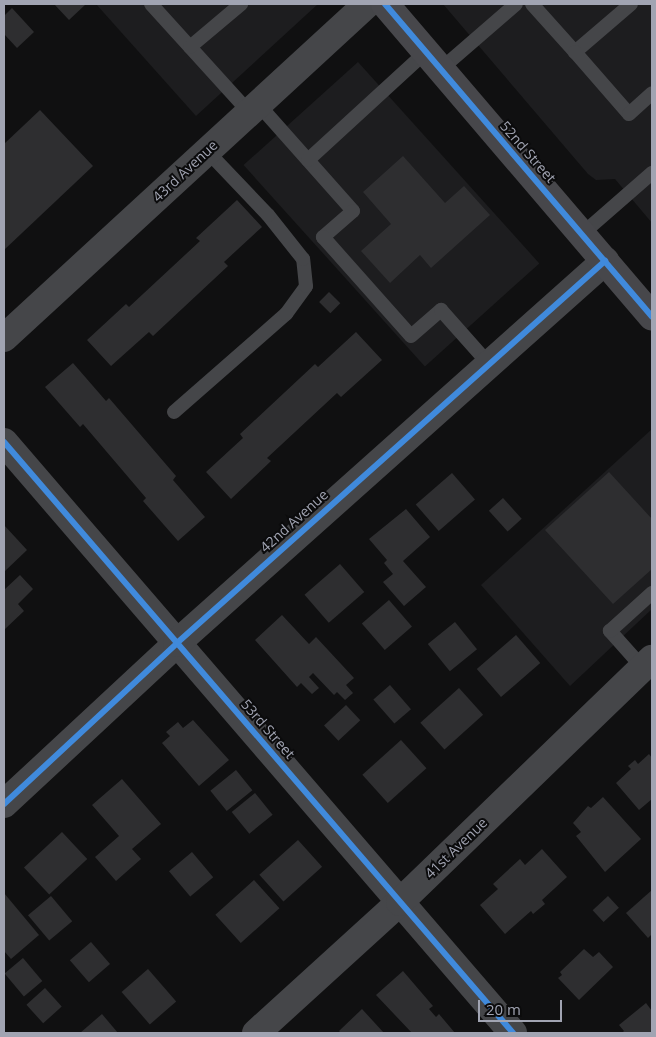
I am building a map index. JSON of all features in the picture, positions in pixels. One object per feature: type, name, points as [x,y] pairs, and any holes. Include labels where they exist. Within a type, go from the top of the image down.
[{"type":"main road","name":"52nd Street","points":[[385,4],[652,317]]},
{"type":"street","name":"43rd Avenue","points":[[4,338],[367,4]]},
{"type":"street","name":"42nd Avenue","points":[[4,804],[177,643],[605,261]]},
{"type":"street","name":"53rd Street","points":[[4,442],[513,1033]]},
{"type":"street","name":"41st Avenue","points":[[256,1033],[400,902],[648,663]]},
{"type":"lane","points":[[150,4],[190,47],[308,160],[353,211],[323,237],[411,336],[441,310],[489,364]]},
{"type":"lane","points":[[190,47],[241,4]]},
{"type":"lane","points":[[308,160],[433,61],[516,4]]},
{"type":"lane","points":[[532,4],[629,114],[652,93]]},
{"type":"lane","points":[[575,52],[631,4]]},
{"type":"lane","points":[[174,412],[286,314],[306,286],[302,259],[268,215],[207,151]]},
{"type":"lane","points":[[582,234],[652,173]]},
{"type":"lane","points":[[648,663],[610,631],[652,593]]},
{"type":"shaded area","points":[[96,4],[318,4],[196,116]]},
{"type":"shaded area","points":[[443,4],[652,4],[652,223],[615,179],[596,180],[588,174]]},
{"type":"shaded area","points":[[358,62],[539,263],[425,366],[244,165]]},
{"type":"shaded area","points":[[652,429],[652,609],[570,686],[481,585]]},
{"type":"building","points":[[54,4],[86,4],[69,20]]},
{"type":"building","points":[[12,8],[34,32],[17,48],[4,34],[4,16]]},
{"type":"building","points":[[40,110],[93,166],[4,250],[4,144]]},
{"type":"building","points":[[403,156],[445,203],[464,186],[490,215],[431,268],[420,255],[390,283],[361,251],[391,224],[363,192]]},
{"type":"building","points":[[237,200],[262,227],[224,262],[228,266],[153,336],[149,332],[111,366],[87,340],[126,304],[129,307],[200,241],[196,238]]},
{"type":"building","points":[[329,292],[340,303],[330,313],[319,302]]},
{"type":"building","points":[[356,332],[382,360],[341,397],[337,393],[267,458],[271,461],[231,499],[206,472],[243,438],[240,434],[315,364],[318,367]]},
{"type":"building","points":[[73,363],[106,401],[109,398],[176,476],[173,480],[205,517],[178,541],[143,501],[146,498],[83,424],[80,427],[45,387]]},
{"type":"building","points":[[609,472],[652,519],[652,569],[613,604],[545,530]]},
{"type":"building","points":[[452,473],[475,499],[439,531],[416,504]]},
{"type":"building","points":[[503,498],[522,519],[508,532],[489,511]]},
{"type":"building","points":[[406,509],[430,537],[403,561],[426,587],[404,606],[383,582],[393,574],[384,563],[387,560],[369,539]]},
{"type":"building","points":[[4,525],[27,550],[4,572]]},
{"type":"building","points":[[340,564],[364,592],[329,623],[305,595]]},
{"type":"building","points":[[20,575],[33,589],[18,604],[24,611],[4,630],[4,590]]},
{"type":"building","points":[[389,600],[412,626],[385,650],[362,624]]},
{"type":"building","points":[[282,615],[309,644],[316,637],[354,678],[346,685],[353,693],[345,700],[337,692],[334,695],[313,673],[309,677],[319,688],[312,694],[301,683],[297,687],[255,640]]},
{"type":"building","points":[[455,622],[477,649],[450,671],[428,644]]},
{"type":"building","points":[[516,635],[540,663],[501,697],[477,669]]},
{"type":"building","points":[[390,685],[411,709],[394,724],[373,699]]},
{"type":"building","points":[[459,688],[483,715],[444,750],[420,723]]},
{"type":"building","points":[[346,705],[360,720],[338,741],[324,725]]},
{"type":"building","points":[[193,720],[229,760],[199,786],[162,743],[170,736],[166,732],[178,722],[183,728]]},
{"type":"building","points":[[401,740],[426,768],[388,803],[362,775]]},
{"type":"building","points":[[649,754],[652,758],[652,799],[639,810],[616,783],[631,769],[628,766],[635,760],[638,764]]},
{"type":"building","points":[[236,770],[252,790],[227,811],[210,791]]},
{"type":"building","points":[[122,779],[161,824],[132,849],[141,859],[116,881],[95,857],[119,836],[92,805]]},
{"type":"building","points":[[255,793],[273,815],[249,834],[232,812]]},
{"type":"building","points":[[603,797],[641,839],[605,872],[576,836],[581,832],[573,823],[588,806],[591,808]]},
{"type":"building","points":[[62,832],[87,859],[49,895],[24,867]]},
{"type":"building","points":[[298,840],[322,867],[283,902],[259,875]]},
{"type":"building","points":[[542,849],[567,877],[542,900],[545,904],[533,914],[531,911],[505,934],[480,905],[498,889],[493,884],[520,859],[525,865]]},
{"type":"building","points":[[192,852],[213,877],[190,897],[169,871]]},
{"type":"building","points":[[254,880],[279,908],[241,943],[215,915]]},
{"type":"building","points":[[652,890],[652,934],[648,938],[626,913]]},
{"type":"building","points":[[4,893],[39,935],[11,959],[4,951]]},
{"type":"building","points":[[51,896],[72,921],[49,941],[28,915]]},
{"type":"building","points":[[608,896],[619,908],[604,922],[593,910]]},
{"type":"building","points":[[91,942],[110,964],[89,982],[70,960]]},
{"type":"building","points":[[584,949],[593,957],[599,952],[613,967],[579,1000],[558,978],[562,975],[560,972]]},
{"type":"building","points":[[23,958],[42,981],[24,996],[5,973]]},
{"type":"building","points":[[148,969],[176,1001],[150,1024],[122,992]]},
{"type":"building","points":[[403,971],[433,1006],[429,1009],[436,1017],[439,1014],[455,1033],[412,1033],[376,995]]},
{"type":"building","points":[[45,988],[62,1007],[43,1023],[26,1005]]},
{"type":"building","points":[[646,1003],[652,1011],[652,1033],[622,1033],[624,1031],[619,1025]]},
{"type":"building","points":[[362,1009],[384,1033],[341,1033],[339,1031]]},
{"type":"building","points":[[102,1014],[118,1033],[80,1033]]},
{"type":"cycle path","points":[[385,4],[652,317]]},
{"type":"cycle path","points":[[4,804],[177,643],[605,261]]},
{"type":"cycle path","points":[[4,442],[513,1033]]}]
